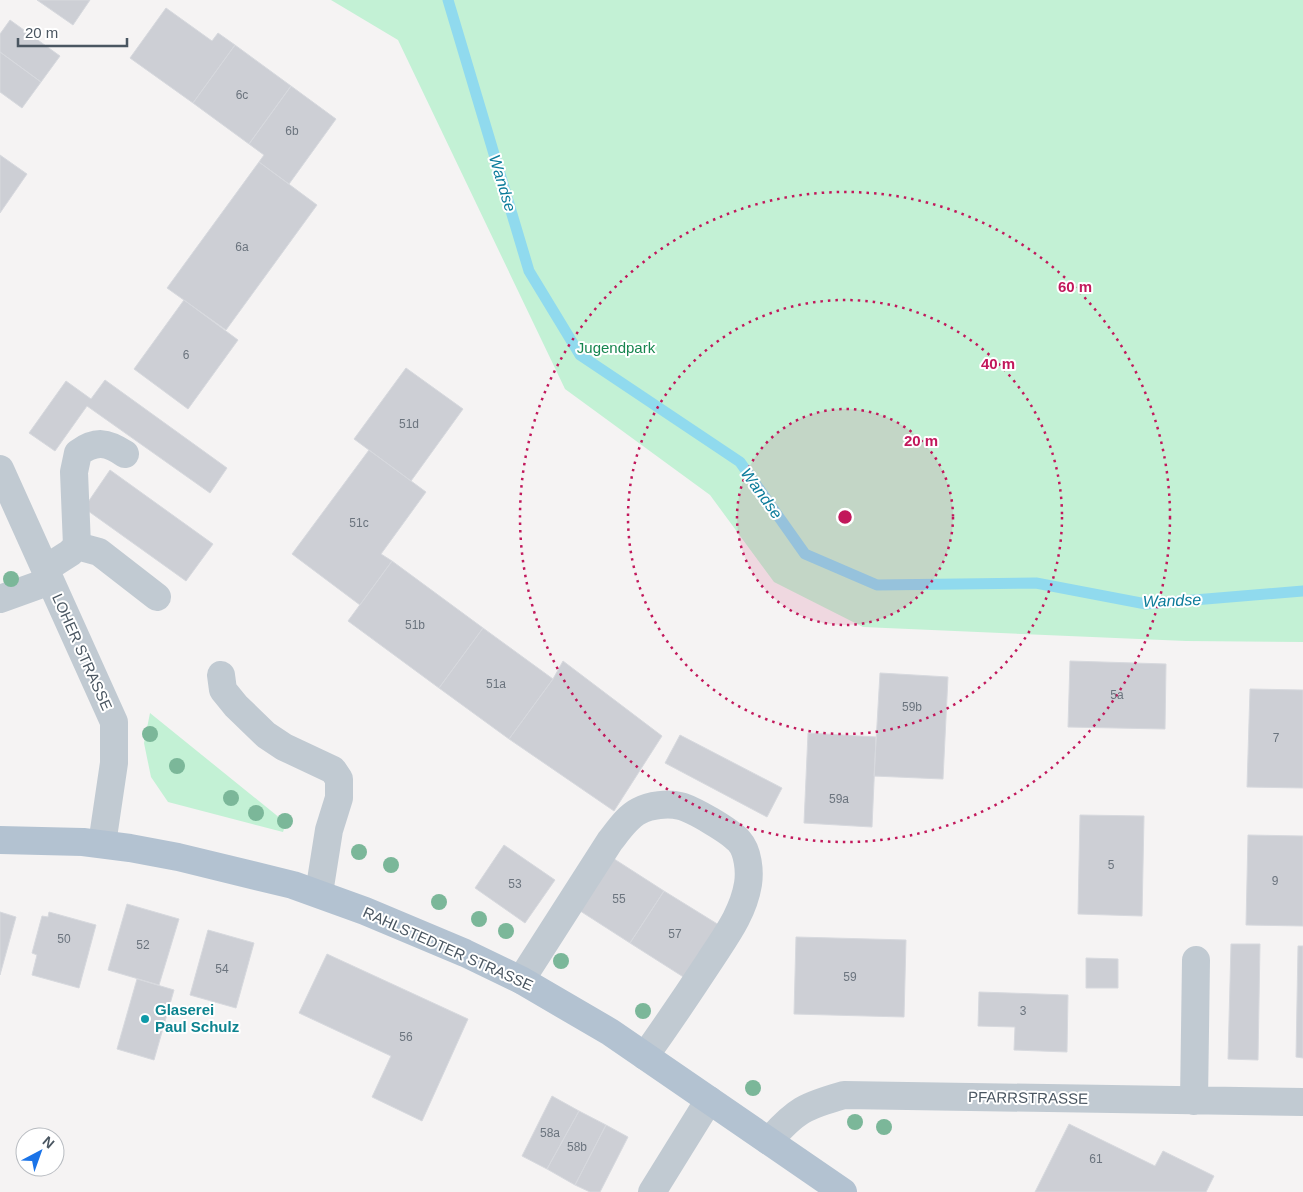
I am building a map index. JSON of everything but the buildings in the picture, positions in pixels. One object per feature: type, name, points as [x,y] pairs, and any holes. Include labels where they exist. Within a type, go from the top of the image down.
[{"type":"main road","name":"RAHLSTEDTER STRASSE","points":[[0,840],[83,842],[178,857],[319,893],[438,942],[520,980],[610,1032],[844,1192]]},
{"type":"street","points":[[0,599],[48,575],[77,546],[74,472],[78,453],[86,447],[98,443],[113,447],[125,454]]},
{"type":"street","name":"LOHER STRASSE","points":[[0,469],[114,722],[114,762],[102,844]]},
{"type":"street","points":[[77,546],[99,552],[157,597]]},
{"type":"street","points":[[221,676],[223,690],[236,706],[266,735],[284,747],[333,770],[339,779],[339,798],[329,830],[319,893]]},
{"type":"street","points":[[520,980],[610,841],[638,811],[657,806],[680,806],[727,831],[739,841],[746,855],[748,881],[745,901],[732,928],[644,1056]]},
{"type":"street","points":[[1194,1101],[1196,960]]},
{"type":"street","name":"PFARRSTRASSE","points":[[769,1142],[783,1125],[800,1111],[816,1102],[844,1095],[1303,1102]]},
{"type":"street","points":[[652,1192],[709,1100]]},
{"type":"green space","name":"Jugendpark","points":[[331,0],[1303,0],[1303,642],[1186,641],[863,627],[774,582],[710,495],[565,389],[398,40]]},
{"type":"green space","points":[[150,713],[286,823],[283,832],[168,802],[151,777],[144,743]]},
{"type":"waterway","name":"Wandse","points":[[448,0],[529,271],[580,355],[740,462],[805,554],[877,585],[1036,583],[1146,604],[1303,591]]},
{"type":"place","name":"Glaserei Paul Schulz","points":[[145,1019]]}]
